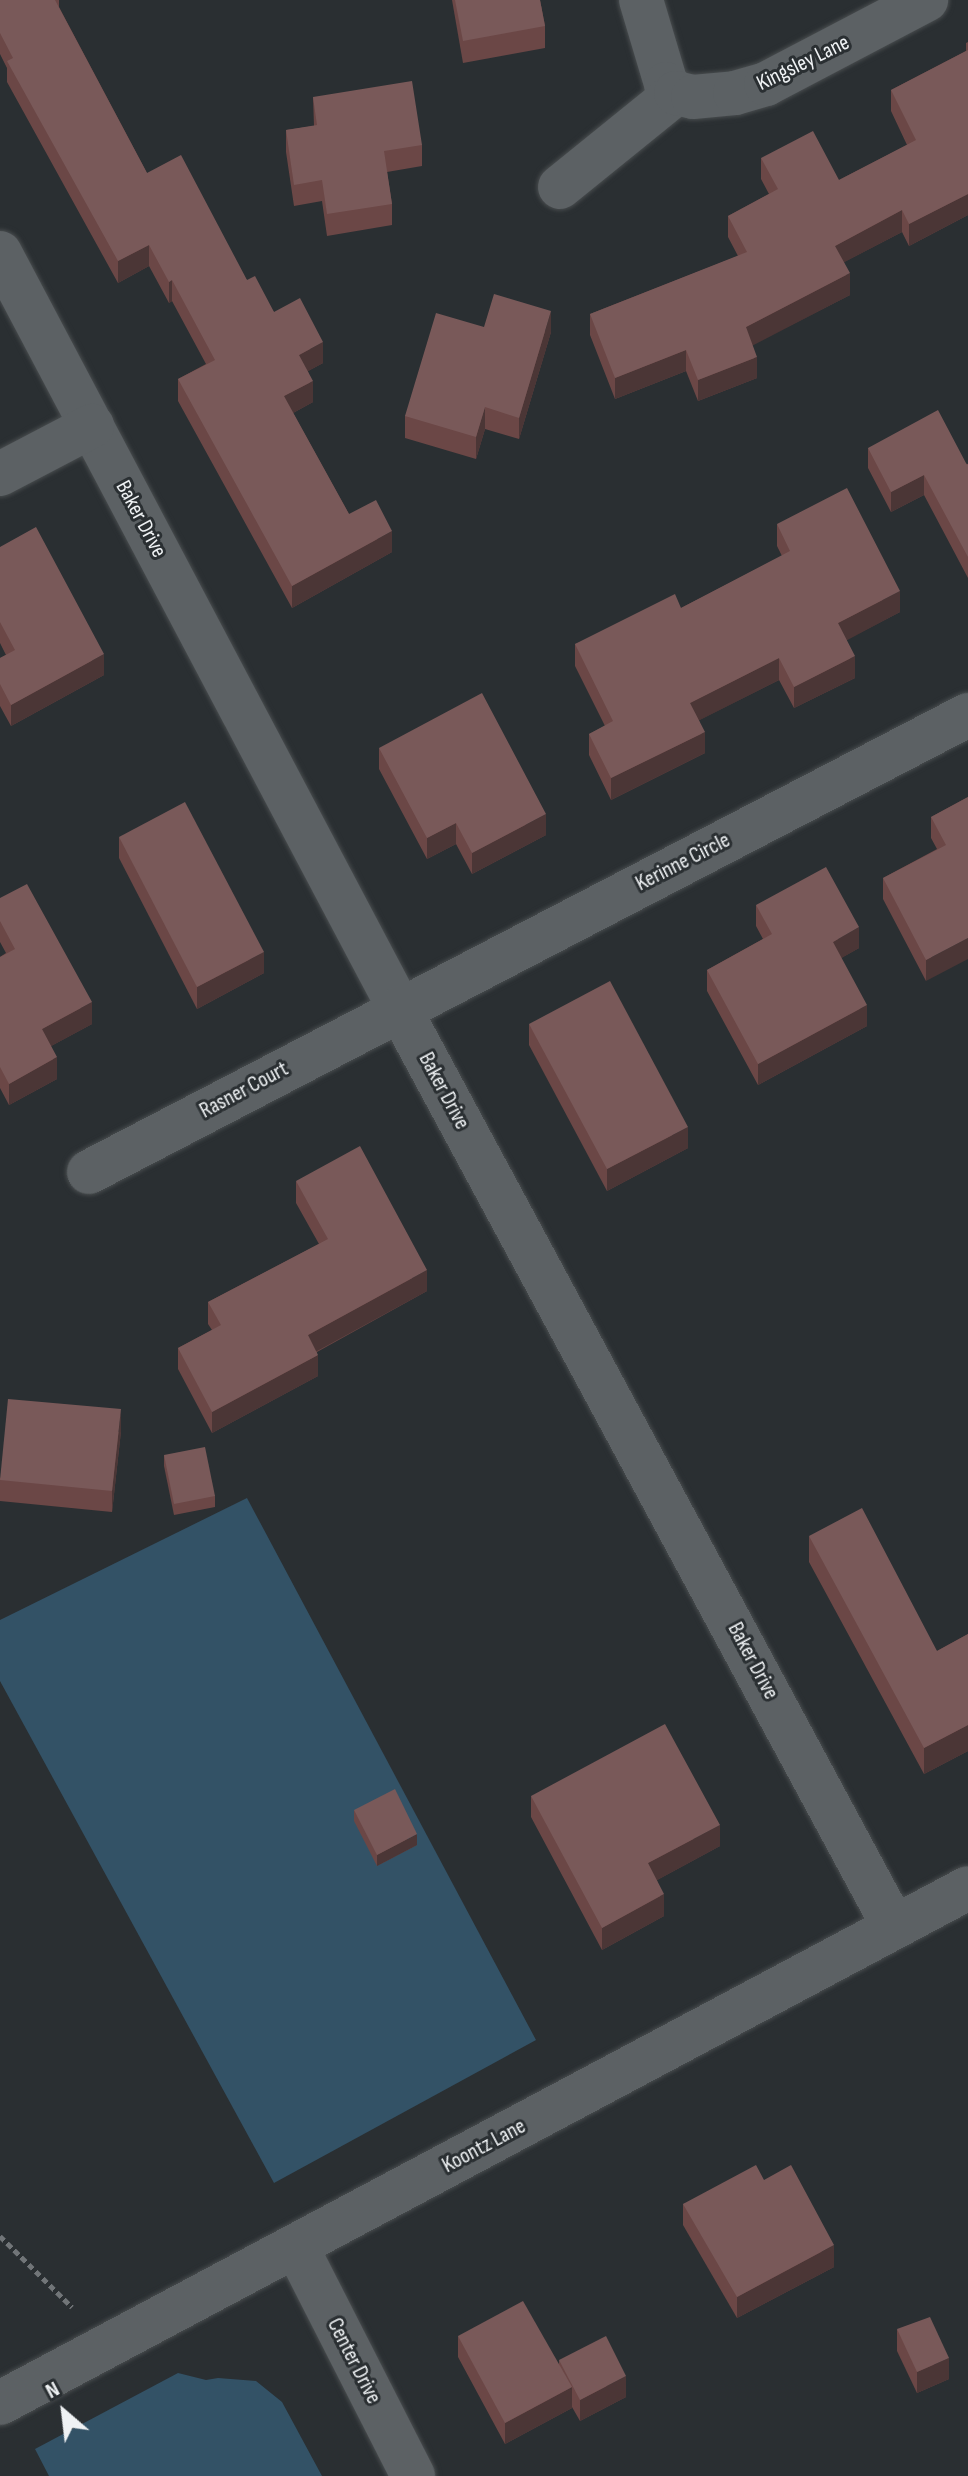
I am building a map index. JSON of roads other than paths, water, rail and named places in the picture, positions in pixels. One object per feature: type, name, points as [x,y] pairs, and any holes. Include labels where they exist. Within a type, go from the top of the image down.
[{"type":"street","points":[[560,187],[676,93],[666,84],[641,0]]},
{"type":"street","name":"Kingsley Lane","points":[[676,93],[693,97],[735,93],[766,84],[926,0]]},
{"type":"street","name":"Baker Drive","points":[[0,253],[399,1008],[894,1927]]},
{"type":"street","points":[[0,474],[92,426]]},
{"type":"street","name":"Kerinne Circle","points":[[399,1008],[968,715]]},
{"type":"street","name":"Rasner Court","points":[[89,1172],[399,1008]]},
{"type":"street","name":"Koontz Lane","points":[[0,2403],[968,1888]]},
{"type":"street","name":"Center Drive","points":[[296,2246],[413,2476]]}]
